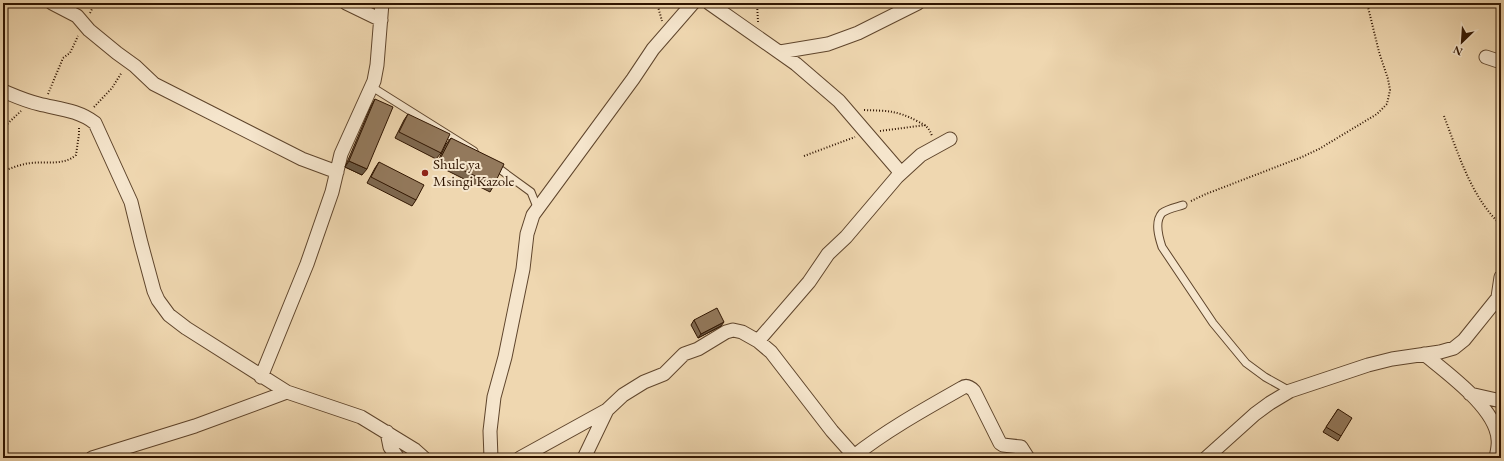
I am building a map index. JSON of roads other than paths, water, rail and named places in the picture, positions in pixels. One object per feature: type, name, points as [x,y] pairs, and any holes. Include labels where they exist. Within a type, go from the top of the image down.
[{"type":"street","points":[[52,3],[77,16],[89,30],[154,84],[302,159],[337,172]]},
{"type":"street","points":[[346,3],[381,20]]},
{"type":"street","points":[[261,377],[307,264],[332,192],[341,154],[372,87],[377,70],[382,3]]},
{"type":"street","points":[[491,458],[490,431],[494,397],[504,357],[522,269],[527,234],[533,214],[653,50],[693,3]]},
{"type":"street","points":[[709,3],[780,52],[823,87],[845,108],[901,173]]},
{"type":"street","points":[[780,52],[828,44],[858,33],[918,3]]},
{"type":"street","points":[[1486,57],[1501,62]]},
{"type":"street","points":[[3,91],[29,102],[68,110],[85,116],[95,123],[131,202],[142,250],[154,291],[158,300],[169,315],[180,324],[261,377],[287,392],[361,417],[387,432],[424,458]]},
{"type":"street","points":[[758,341],[809,282],[828,254],[846,237],[901,173],[921,155],[950,139]]},
{"type":"street","points":[[1206,458],[1255,414],[1270,403],[1290,392],[1368,365],[1454,348],[1460,344],[1500,295],[1501,277]]},
{"type":"street","points":[[520,458],[607,410],[623,395],[644,382],[664,374],[684,354],[698,349],[726,332],[733,330],[742,332],[758,341],[770,352],[832,431],[855,457],[871,443],[905,421],[966,386],[970,387],[974,391],[1000,443],[1004,445],[1021,447],[1028,458]]},
{"type":"street","points":[[1424,354],[1462,384],[1492,421],[1498,439],[1496,458]]},
{"type":"street","points":[[92,458],[194,426],[287,392]]},
{"type":"street","points":[[1470,394],[1501,401]]},
{"type":"street","points":[[584,458],[607,410]]},
{"type":"street","points":[[387,432],[390,447],[398,458]]},
{"type":"lane","points":[[372,87],[486,159],[531,192],[537,207]]},
{"type":"lane","points":[[1183,205],[1165,211],[1158,220],[1162,247],[1213,322],[1246,363],[1265,377],[1290,392]]},
{"type":"place","name":"Shule ya Msingi Kazole","points":[[425,173]]}]
